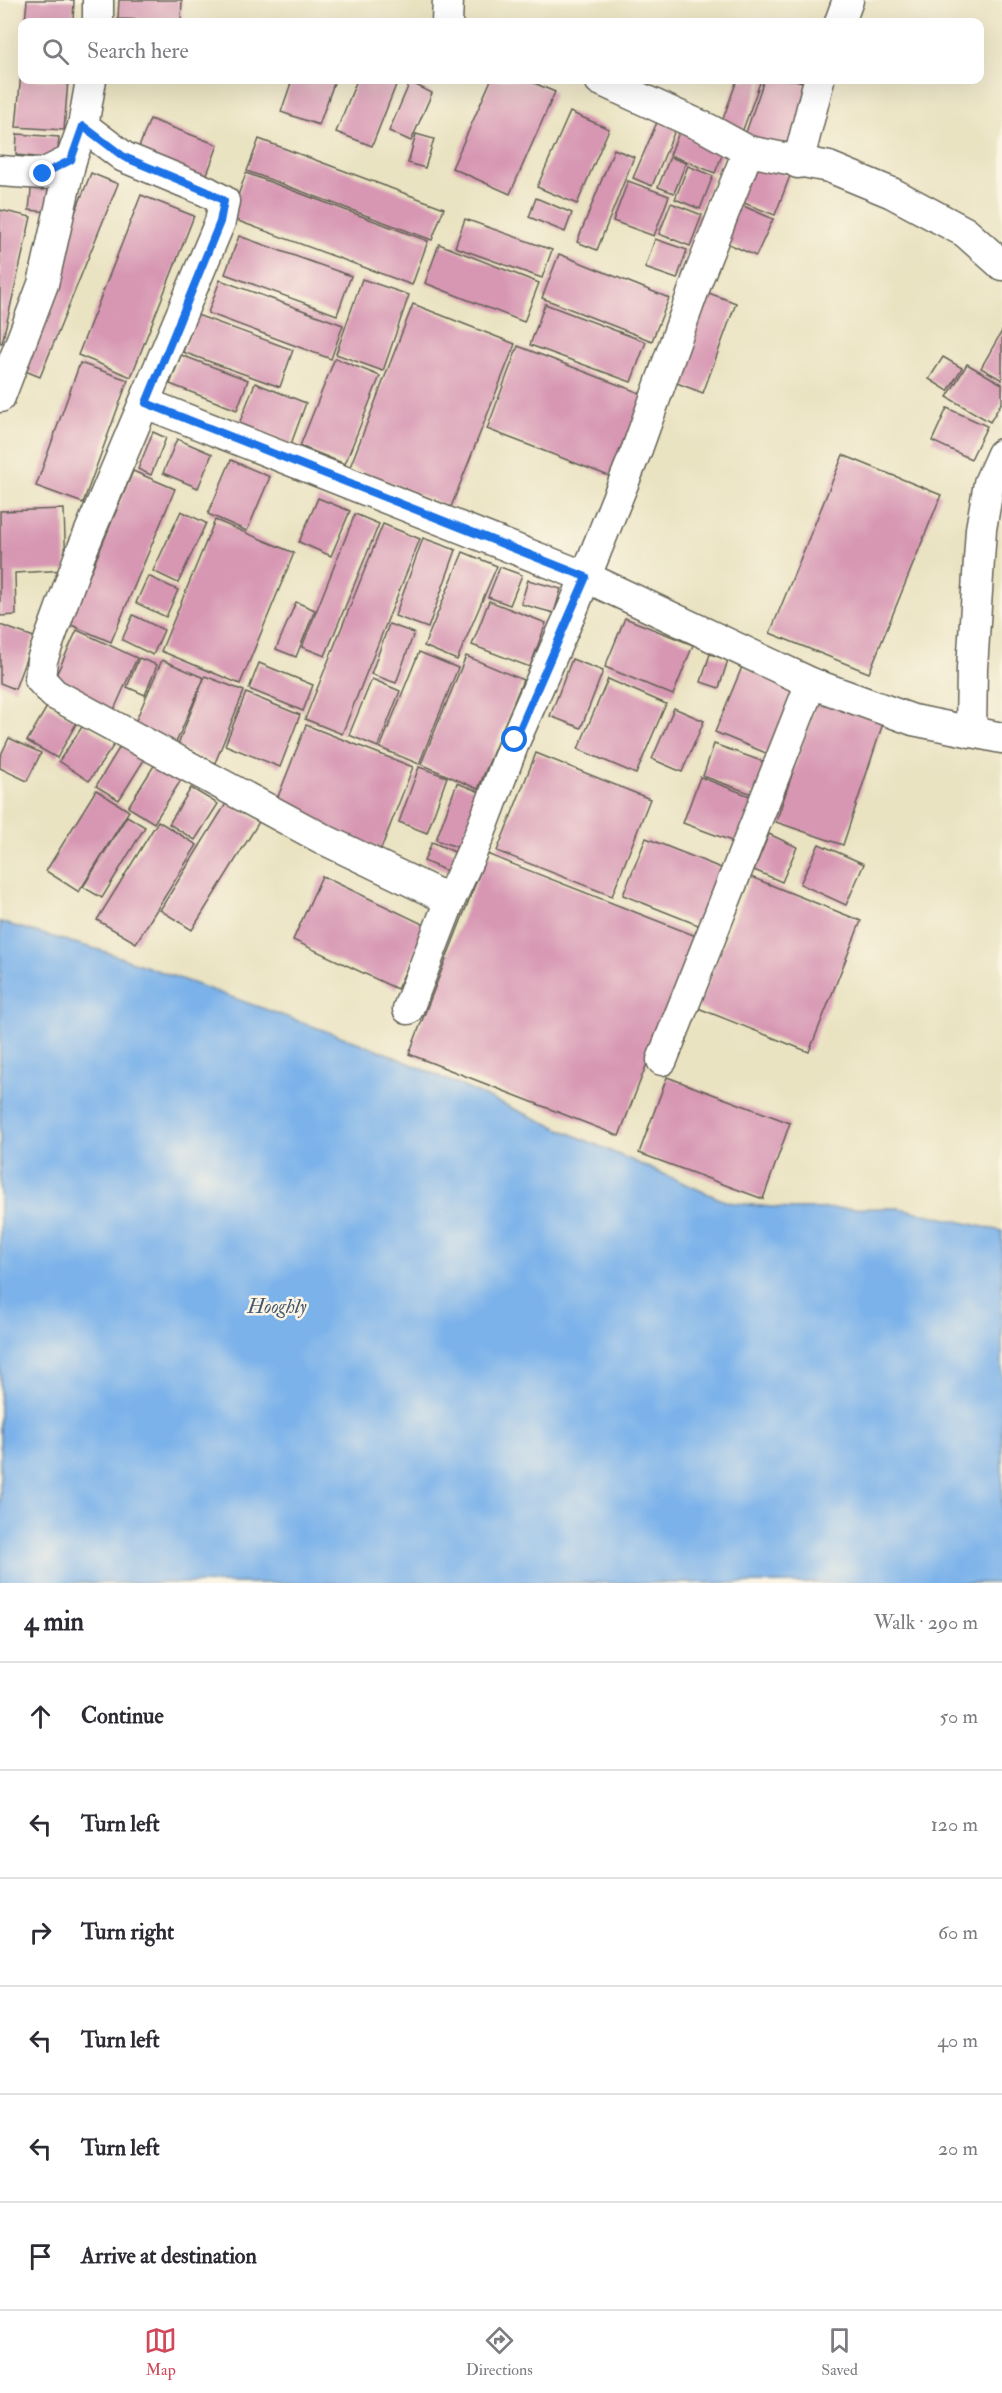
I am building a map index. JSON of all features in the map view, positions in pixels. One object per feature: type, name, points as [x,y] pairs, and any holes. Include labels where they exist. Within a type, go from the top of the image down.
[{"type":"street","points":[[98,18],[99,0]]},
{"type":"street","points":[[447,18],[448,0]]},
{"type":"street","points":[[841,18],[848,0]]},
{"type":"street","points":[[0,397],[43,284],[71,160],[83,126],[89,84]]},
{"type":"street","points":[[609,84],[708,129],[748,151],[798,163],[829,167],[892,193],[965,232],[1002,265]]},
{"type":"street","points":[[798,163],[818,84]]},
{"type":"street","points":[[83,126],[124,157],[206,191],[224,201],[220,222],[146,403],[80,555],[42,660],[40,680],[54,694],[257,804],[450,900]]},
{"type":"street","points":[[408,1009],[450,900],[479,836],[515,740],[586,577],[748,151]]},
{"type":"street","points":[[0,171],[43,174],[71,160]]},
{"type":"street","points":[[146,403],[586,577],[811,683],[913,720],[1002,738]]},
{"type":"street","points":[[971,732],[972,668],[981,529],[989,483],[1002,454]]},
{"type":"street","points":[[662,1060],[811,683]]},
{"type":"water","name":"Hooghly","points":[[0,922],[103,951],[379,1050],[727,1202],[788,1209],[899,1208],[1002,1231],[1002,1583],[0,1583]]},
{"type":"building","points":[[27,0],[74,0],[73,18],[25,18]]},
{"type":"building","points":[[119,0],[182,0],[181,18],[118,18]]},
{"type":"building","points":[[20,84],[68,84],[64,130],[16,127]]},
{"type":"building","points":[[291,84],[334,84],[319,125],[281,112]]},
{"type":"building","points":[[355,84],[396,84],[372,146],[336,132]]},
{"type":"building","points":[[409,84],[432,93],[411,141],[389,131]]},
{"type":"building","points":[[489,84],[536,84],[555,92],[510,194],[452,168]]},
{"type":"building","points":[[736,84],[760,84],[740,138],[719,130]]},
{"type":"building","points":[[763,84],[812,85],[787,156],[743,141]]},
{"type":"building","points":[[570,112],[609,129],[577,204],[537,187]]},
{"type":"building","points":[[150,119],[218,145],[204,182],[136,155]]},
{"type":"building","points":[[658,120],[676,128],[652,186],[633,178]]},
{"type":"building","points":[[680,130],[725,148],[715,173],[670,155]]},
{"type":"building","points":[[17,134],[59,137],[57,159],[16,155]]},
{"type":"building","points":[[416,134],[434,139],[425,168],[408,163]]},
{"type":"building","points":[[259,139],[444,208],[432,240],[247,171]]},
{"type":"building","points":[[614,149],[634,157],[597,250],[577,242]]},
{"type":"building","points":[[670,157],[686,163],[674,193],[658,187]]},
{"type":"building","points":[[749,160],[790,176],[775,215],[734,199]]},
{"type":"building","points":[[688,166],[713,176],[700,209],[675,199]]},
{"type":"building","points":[[91,173],[118,184],[40,377],[13,366]]},
{"type":"building","points":[[246,173],[428,241],[412,285],[230,218]]},
{"type":"building","points":[[32,180],[52,181],[49,212],[29,210]]},
{"type":"building","points":[[628,181],[669,196],[654,236],[613,221]]},
{"type":"building","points":[[141,195],[194,216],[131,377],[78,355]]},
{"type":"building","points":[[536,198],[572,213],[565,232],[529,217]]},
{"type":"building","points":[[671,203],[702,215],[690,246],[659,234]]},
{"type":"building","points":[[739,204],[773,219],[756,256],[722,241]]},
{"type":"building","points":[[0,210],[31,217],[2,343],[0,343]]},
{"type":"building","points":[[465,219],[552,250],[542,278],[455,247]]},
{"type":"building","points":[[239,236],[351,276],[337,315],[225,274]]},
{"type":"building","points":[[655,239],[687,250],[677,279],[645,268]]},
{"type":"building","points":[[439,244],[539,283],[524,322],[425,283]]},
{"type":"building","points":[[559,254],[669,298],[652,341],[542,298]]},
{"type":"building","points":[[362,279],[409,295],[383,371],[336,354]]},
{"type":"building","points":[[220,280],[343,325],[331,359],[208,313]]},
{"type":"building","points":[[695,288],[736,303],[703,393],[661,377]]},
{"type":"building","points":[[413,304],[515,344],[451,507],[350,467]]},
{"type":"building","points":[[545,304],[646,342],[631,382],[530,345]]},
{"type":"building","points":[[197,315],[293,350],[280,387],[183,352]]},
{"type":"building","points":[[1002,331],[1002,380],[981,368]]},
{"type":"building","points":[[518,346],[645,395],[614,478],[487,429]]},
{"type":"building","points":[[181,355],[248,380],[237,410],[170,384]]},
{"type":"building","points":[[943,357],[962,368],[948,391],[929,379]]},
{"type":"building","points":[[335,358],[380,376],[345,464],[300,446]]},
{"type":"building","points":[[80,363],[128,380],[83,503],[36,486]]},
{"type":"building","points":[[967,364],[1002,384],[1002,402],[990,422],[947,397]]},
{"type":"building","points":[[255,383],[306,403],[291,444],[239,424]]},
{"type":"building","points":[[947,408],[987,426],[971,459],[932,441]]},
{"type":"building","points":[[153,432],[166,438],[151,475],[138,469]]},
{"type":"building","points":[[177,439],[212,454],[198,488],[163,473]]},
{"type":"building","points":[[843,455],[941,495],[869,673],[770,633]]},
{"type":"building","points":[[231,460],[270,477],[247,531],[208,514]]},
{"type":"building","points":[[133,471],[175,489],[111,642],[69,624]]},
{"type":"building","points":[[318,498],[350,511],[331,556],[299,542]]},
{"type":"building","points":[[64,509],[66,570],[15,573],[16,615],[0,616],[0,511]]},
{"type":"building","points":[[181,511],[206,523],[178,583],[153,571]]},
{"type":"building","points":[[355,514],[379,524],[325,656],[302,647]]},
{"type":"building","points":[[215,520],[294,553],[240,684],[161,651]]},
{"type":"building","points":[[383,524],[420,539],[342,734],[305,719]]},
{"type":"building","points":[[423,538],[456,550],[428,628],[395,616]]},
{"type":"building","points":[[463,552],[497,566],[457,660],[424,646]]},
{"type":"building","points":[[500,567],[522,575],[510,605],[488,597]]},
{"type":"building","points":[[148,576],[178,590],[166,617],[136,603]]},
{"type":"building","points":[[528,580],[561,589],[554,613],[521,604]]},
{"type":"building","points":[[489,601],[546,623],[530,667],[472,645]]},
{"type":"building","points":[[296,602],[315,610],[296,657],[276,649]]},
{"type":"building","points":[[133,615],[164,630],[153,655],[122,640]]},
{"type":"building","points":[[625,618],[693,645],[673,695],[605,667]]},
{"type":"building","points":[[389,624],[414,633],[396,683],[371,674]]},
{"type":"building","points":[[0,625],[34,637],[15,689],[0,683]]},
{"type":"building","points":[[77,630],[137,658],[113,712],[52,684]]},
{"type":"building","points":[[419,652],[458,668],[419,764],[380,748]]},
{"type":"building","points":[[710,654],[728,660],[719,688],[701,682]]},
{"type":"building","points":[[466,656],[523,680],[478,789],[421,764]]},
{"type":"building","points":[[139,658],[157,665],[145,695],[127,687]]},
{"type":"building","points":[[572,659],[603,671],[581,728],[550,716]]},
{"type":"building","points":[[162,660],[204,678],[175,745],[133,727]]},
{"type":"building","points":[[259,663],[313,685],[303,711],[249,689]]},
{"type":"building","points":[[742,667],[800,691],[773,756],[715,732]]},
{"type":"building","points":[[205,676],[244,691],[215,763],[177,747]]},
{"type":"building","points":[[372,679],[400,691],[378,747],[349,735]]},
{"type":"building","points":[[608,679],[666,704],[636,774],[578,749]]},
{"type":"building","points":[[246,693],[300,715],[280,767],[225,745]]},
{"type":"building","points":[[819,694],[885,717],[843,845],[776,822]]},
{"type":"building","points":[[48,705],[77,722],[57,758],[27,741]]},
{"type":"building","points":[[674,708],[704,721],[682,772],[652,759]]},
{"type":"building","points":[[84,724],[114,745],[89,781],[59,761]]},
{"type":"building","points":[[306,725],[413,767],[381,849],[274,807]]},
{"type":"building","points":[[9,738],[41,753],[27,781],[0,768],[0,757]]},
{"type":"building","points":[[714,744],[767,763],[755,795],[703,776]]},
{"type":"building","points":[[121,745],[144,760],[119,800],[96,786]]},
{"type":"building","points":[[536,753],[650,799],[612,896],[497,851]]},
{"type":"building","points":[[155,764],[181,780],[154,823],[128,807]]},
{"type":"building","points":[[419,767],[447,777],[427,833],[399,822]]},
{"type":"building","points":[[700,777],[755,798],[737,843],[683,823]]},
{"type":"building","points":[[457,783],[480,792],[460,848],[436,840]]},
{"type":"building","points":[[191,788],[218,804],[195,840],[169,824]]},
{"type":"building","points":[[96,790],[129,811],[79,892],[46,871]]},
{"type":"building","points":[[227,802],[259,822],[192,930],[160,910]]},
{"type":"building","points":[[127,816],[145,827],[102,898],[83,887]]},
{"type":"building","points":[[158,821],[197,845],[136,943],[97,920]]},
{"type":"building","points":[[769,834],[797,847],[782,882],[754,870]]},
{"type":"building","points":[[646,838],[726,870],[703,927],[623,895]]},
{"type":"building","points":[[432,842],[457,853],[449,872],[424,861]]},
{"type":"building","points":[[819,844],[864,864],[846,905],[800,884]]},
{"type":"building","points":[[487,854],[696,936],[619,1136],[409,1054]]},
{"type":"building","points":[[322,876],[427,926],[397,989],[293,940]]},
{"type":"building","points":[[751,877],[861,921],[809,1052],[698,1008]]},
{"type":"building","points":[[667,1077],[790,1123],[763,1199],[639,1153]]},
{"type":"route","points":[[43,174],[71,160],[83,126],[124,157],[206,191],[224,201],[220,222],[146,403],[586,577],[515,740]]}]
